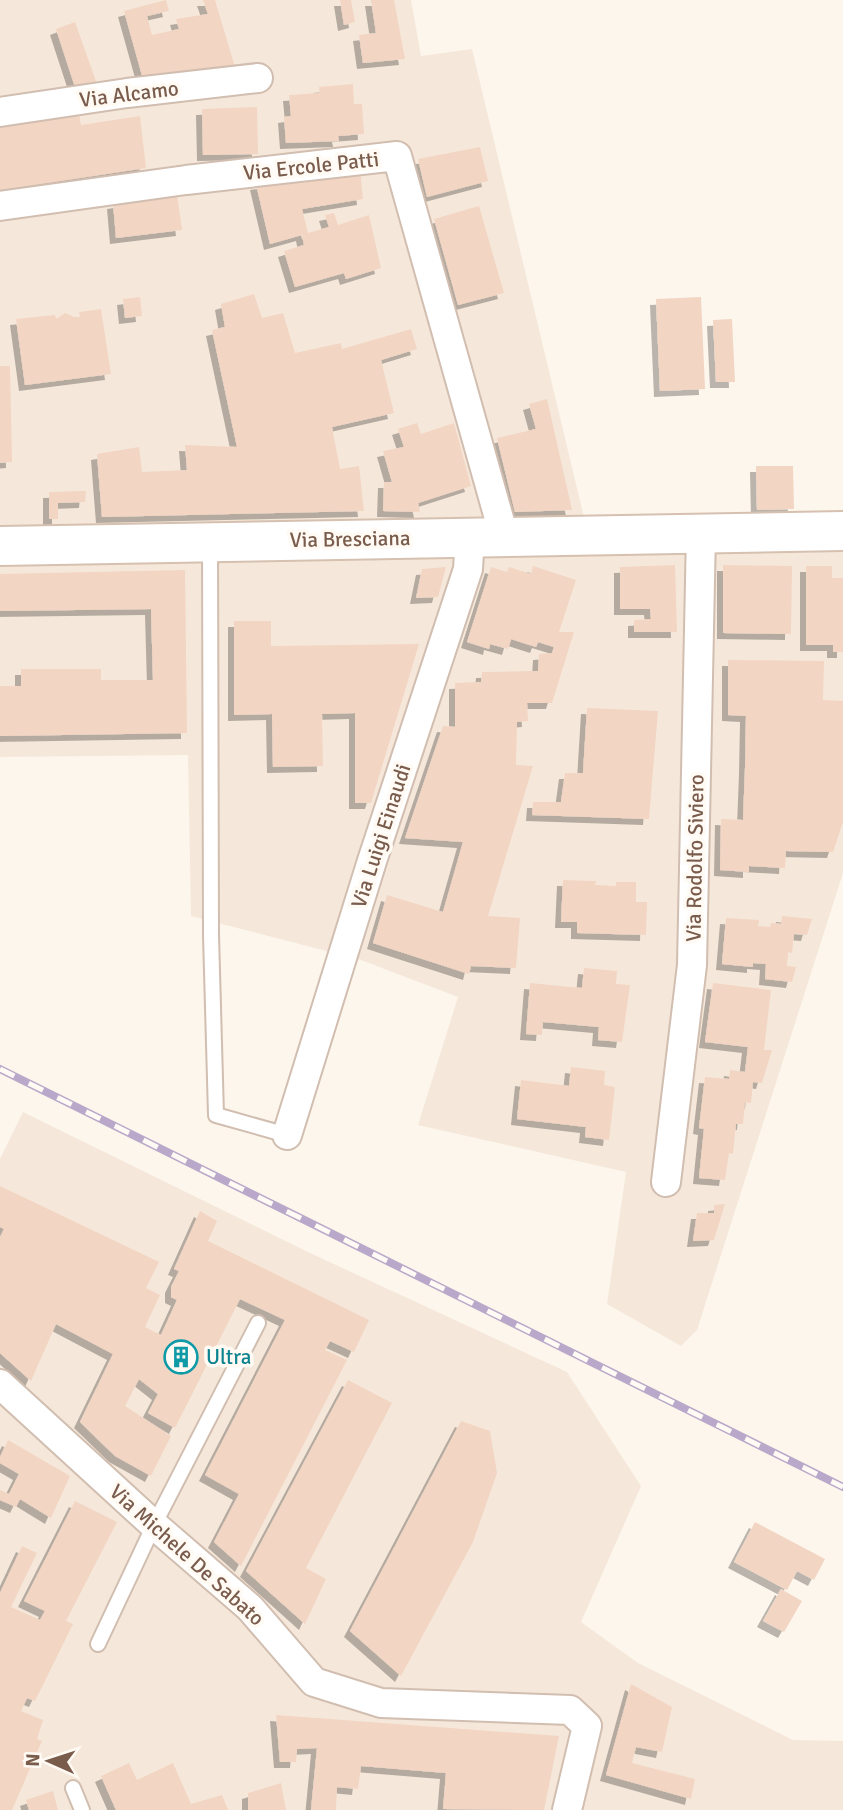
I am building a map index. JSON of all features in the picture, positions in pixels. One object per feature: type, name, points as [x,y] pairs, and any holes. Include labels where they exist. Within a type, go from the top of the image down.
[{"type":"main road","name":"Via Bresciana","points":[[0,546],[843,531]]},
{"type":"street","name":"Via Alcamo","points":[[0,112],[127,93],[258,78]]},
{"type":"street","name":"Via Ercole Patti","points":[[0,206],[186,180],[397,156],[487,536]]},
{"type":"street","name":"Via Rodolfo Siviero","points":[[666,1182],[692,965],[701,533]]},
{"type":"street","name":"Via Luigi Einaudi","points":[[287,1135],[372,861],[468,569],[487,536]]},
{"type":"street","name":"Via Michele De Sabato","points":[[0,1384],[154,1525],[250,1608],[314,1682],[382,1703],[570,1710],[587,1726],[567,1810]]},
{"type":"lane","points":[[210,541],[211,935],[216,1115],[287,1135]]},
{"type":"lane","points":[[98,1644],[154,1525],[258,1323]]},
{"type":"lane","points":[[72,1788],[82,1810]]},
{"type":"shaded area","points":[[0,0],[411,0],[421,56],[472,49],[591,547],[843,544],[843,873],[697,1330],[681,1346],[607,1304],[626,1172],[418,1125],[458,997],[361,960],[191,916],[188,755],[0,757]]},
{"type":"shaded area","points":[[23,1112],[308,1252],[567,1372],[641,1486],[581,1622],[638,1663],[793,1740],[843,1741],[843,1810],[0,1810],[0,1159]]},
{"type":"building","points":[[166,0],[169,11],[147,16],[152,35],[179,29],[176,19],[208,14],[203,0],[215,0],[235,67],[143,79],[124,11]]},
{"type":"building","points":[[340,0],[351,0],[355,22],[344,25]]},
{"type":"building","points":[[371,0],[394,0],[405,59],[363,63],[359,35],[376,33]]},
{"type":"building","points":[[75,22],[97,84],[75,87],[56,29]]},
{"type":"building","points":[[353,84],[354,104],[362,104],[364,134],[338,136],[339,141],[286,143],[284,117],[291,116],[289,95],[320,93],[319,87]]},
{"type":"building","points":[[257,107],[258,154],[203,155],[202,109]]},
{"type":"building","points":[[79,114],[81,125],[140,116],[146,168],[0,190],[0,126]]},
{"type":"building","points":[[480,147],[488,181],[427,197],[418,159]]},
{"type":"building","points":[[360,170],[363,199],[302,209],[308,233],[329,227],[325,215],[334,213],[338,225],[369,215],[381,268],[346,279],[344,273],[295,287],[284,251],[304,245],[302,235],[270,244],[256,184]]},
{"type":"building","points":[[177,194],[182,230],[116,238],[113,203]]},
{"type":"building","points":[[479,206],[504,293],[458,305],[434,219]]},
{"type":"building","points":[[254,294],[262,318],[283,313],[295,353],[341,343],[342,349],[411,329],[417,349],[381,360],[394,413],[332,427],[340,469],[359,466],[364,511],[102,517],[97,454],[139,447],[142,472],[187,470],[185,445],[237,447],[212,330],[225,327],[221,304]]},
{"type":"building","points":[[140,297],[142,316],[125,318],[123,299]]},
{"type":"building","points":[[701,297],[705,389],[660,391],[656,299]]},
{"type":"building","points":[[101,309],[111,374],[25,385],[16,319],[55,315],[56,319],[65,313],[80,317],[79,312]]},
{"type":"building","points":[[732,319],[735,382],[716,382],[713,320]]},
{"type":"building","points":[[0,366],[10,366],[12,462],[0,463]]},
{"type":"building","points":[[547,399],[572,510],[515,512],[497,438],[536,429],[529,404]]},
{"type":"building","points":[[417,423],[421,434],[454,423],[471,486],[418,503],[420,512],[383,511],[384,482],[392,482],[383,451],[404,447],[398,429]]},
{"type":"building","points":[[756,466],[793,466],[794,509],[757,510]]},
{"type":"building","points":[[86,491],[85,502],[58,503],[58,519],[49,519],[49,492]]},
{"type":"building","points":[[675,565],[677,632],[634,632],[634,620],[651,619],[650,609],[620,609],[620,567]]},
{"type":"building","points":[[723,565],[792,566],[791,634],[723,633]]},
{"type":"building","points":[[533,566],[576,580],[559,632],[574,632],[552,703],[527,703],[528,721],[517,722],[516,765],[533,766],[488,916],[520,918],[516,968],[471,966],[469,974],[373,943],[387,895],[443,912],[463,842],[405,838],[443,726],[455,727],[455,683],[481,682],[482,672],[538,671],[539,654],[552,653],[554,647],[538,642],[536,647],[511,639],[508,649],[490,644],[489,649],[467,642],[491,567],[507,572],[509,567],[531,574]]},
{"type":"building","points":[[806,566],[832,566],[832,578],[843,578],[843,652],[833,652],[833,645],[806,645]]},
{"type":"building","points":[[446,567],[438,597],[416,598],[422,569]]},
{"type":"building","points":[[185,570],[187,733],[0,736],[0,686],[21,686],[21,669],[101,669],[101,680],[153,680],[151,609],[0,611],[0,574]]},
{"type":"building","points":[[234,621],[271,621],[271,646],[419,644],[371,803],[355,803],[355,713],[322,714],[323,766],[273,767],[272,714],[234,715]]},
{"type":"building","points":[[728,660],[824,661],[823,700],[843,701],[843,822],[833,852],[786,851],[785,868],[749,866],[749,872],[720,870],[721,819],[743,820],[745,768],[746,716],[728,715]]},
{"type":"building","points":[[587,708],[658,711],[649,819],[532,815],[533,802],[561,802],[565,773],[583,773]]},
{"type":"building","points":[[563,880],[596,881],[595,885],[616,886],[616,882],[636,882],[636,902],[647,902],[646,935],[577,933],[577,922],[561,922]]},
{"type":"building","points":[[782,916],[812,919],[807,935],[794,934],[792,953],[788,952],[787,966],[796,967],[792,982],[765,979],[766,964],[753,963],[753,967],[722,964],[726,918],[759,920],[758,926],[770,927],[771,923],[781,924]]},
{"type":"building","points":[[584,968],[617,971],[616,984],[630,985],[622,1042],[598,1040],[599,1027],[543,1022],[542,1035],[526,1034],[530,983],[582,988]]},
{"type":"building","points":[[713,983],[771,990],[764,1050],[772,1050],[762,1083],[753,1082],[751,1103],[745,1102],[743,1124],[736,1124],[733,1154],[729,1153],[725,1180],[699,1178],[704,1129],[699,1128],[705,1077],[729,1079],[730,1070],[745,1072],[748,1047],[705,1042]]},
{"type":"building","points":[[571,1067],[605,1071],[604,1085],[615,1087],[609,1140],[585,1137],[586,1127],[517,1119],[521,1080],[569,1086]]},
{"type":"building","points":[[0,1186],[159,1262],[146,1288],[160,1295],[145,1327],[161,1335],[177,1300],[171,1297],[171,1287],[179,1271],[174,1269],[200,1211],[217,1221],[208,1241],[369,1320],[354,1352],[330,1341],[325,1350],[347,1360],[241,1566],[214,1542],[239,1494],[205,1475],[285,1320],[240,1299],[175,1428],[148,1413],[158,1394],[139,1379],[125,1406],[171,1436],[151,1476],[115,1456],[80,1422],[113,1354],[56,1324],[31,1381],[0,1353],[0,1237],[4,1229],[0,1227]]},
{"type":"building","points":[[725,1204],[714,1240],[693,1241],[697,1213],[714,1213],[714,1205]]},
{"type":"building","points":[[348,1380],[392,1403],[306,1568],[326,1579],[305,1624],[246,1571]]},
{"type":"building","points":[[461,1421],[490,1431],[497,1473],[473,1542],[401,1676],[350,1631]]},
{"type":"building","points":[[8,1440],[70,1476],[51,1518],[20,1499],[16,1507],[0,1500],[0,1490],[9,1494],[19,1474],[0,1463]]},
{"type":"building","points":[[75,1501],[117,1522],[66,1621],[73,1624],[35,1701],[27,1698],[21,1711],[43,1720],[37,1739],[42,1741],[12,1810],[0,1810],[0,1593],[22,1546],[37,1553],[11,1607],[40,1620],[45,1611],[24,1601]]},
{"type":"building","points":[[755,1522],[825,1559],[814,1580],[797,1571],[787,1590],[734,1562]]},
{"type":"building","points":[[781,1589],[802,1601],[784,1632],[763,1621]]},
{"type":"building","points":[[631,1684],[672,1707],[662,1752],[636,1747],[632,1763],[695,1779],[691,1799],[606,1775]]},
{"type":"building","points":[[276,1715],[559,1736],[544,1810],[443,1809],[446,1773],[361,1766],[358,1789],[337,1787],[336,1810],[311,1810],[317,1748],[297,1749],[296,1762],[280,1762]]},
{"type":"building","points":[[129,1763],[137,1780],[173,1763],[191,1804],[222,1795],[228,1810],[116,1810],[101,1776]]},
{"type":"building","points":[[281,1783],[286,1810],[248,1810],[248,1793]]},
{"type":"building","points":[[53,1791],[58,1810],[29,1810],[26,1800]]},
{"type":"railway","points":[[0,1069],[843,1487]]},
{"type":"place","name":"Ultra","points":[[181,1357]]}]
